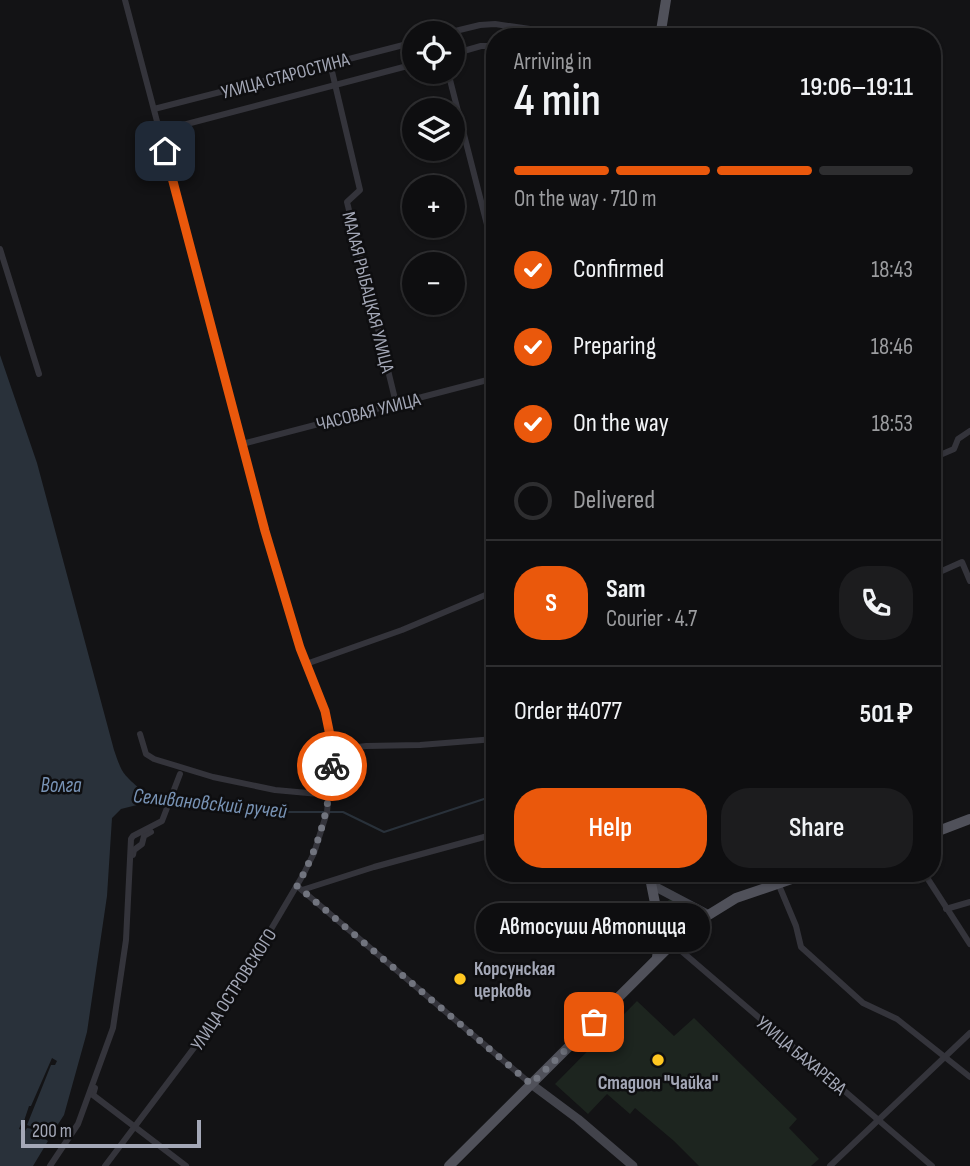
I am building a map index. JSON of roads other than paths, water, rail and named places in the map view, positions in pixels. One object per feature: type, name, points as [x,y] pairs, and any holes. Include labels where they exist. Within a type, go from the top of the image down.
[{"type":"main road","points":[[661,28],[666,0]]},
{"type":"main road","points":[[941,830],[970,819]]},
{"type":"main road","points":[[652,882],[661,933],[656,960]]},
{"type":"main road","points":[[656,882],[707,914]]},
{"type":"main road","points":[[449,1166],[672,943],[707,914],[736,898],[781,882]]},
{"type":"main road","points":[[531,1084],[578,1119],[633,1166]]},
{"type":"street","name":"УЛИЦА ОСТРОВСКОГО","points":[[105,1166],[227,1004],[299,888],[322,831],[330,795],[333,750],[325,711],[285,599],[242,444],[125,0]]},
{"type":"street","points":[[465,29],[495,24],[523,28]]},
{"type":"street","name":"УЛИЦА СТАРОСТИНА","points":[[154,109],[402,45]]},
{"type":"street","points":[[465,51],[486,46]]},
{"type":"street","name":"МАЛАЯ РЫБАЦКАЯ УЛИЦА","points":[[330,63],[360,190],[347,202],[397,404]]},
{"type":"street","name":"УЛИЦА СТАРОСТИНА","points":[[160,131],[402,67]]},
{"type":"street","points":[[452,84],[486,220]]},
{"type":"street","points":[[0,249],[38,374]]},
{"type":"street","name":"ЧАСОВАЯ УЛИЦА","points":[[242,444],[486,380]]},
{"type":"street","points":[[941,455],[954,449],[958,439],[970,431]]},
{"type":"street","points":[[941,571],[962,562],[970,581]]},
{"type":"street","points":[[306,664],[402,630],[486,595]]},
{"type":"street","points":[[140,734],[146,754],[154,759],[212,777],[275,790],[330,795]]},
{"type":"street","points":[[333,750],[486,740]]},
{"type":"street","points":[[50,1166],[78,1124],[113,1028],[126,940],[131,839],[133,835],[162,821],[180,774]]},
{"type":"street","points":[[155,831],[146,834],[142,844],[134,850],[130,941],[121,1007],[109,1053],[93,1095],[186,1166]]},
{"type":"street","points":[[299,888],[486,836]]},
{"type":"street","points":[[930,882],[970,944]]},
{"type":"street","points":[[778,883],[796,926],[801,947],[863,1003],[897,1019],[970,1077]]},
{"type":"street","points":[[299,888],[531,1084]]},
{"type":"street","points":[[946,909],[970,902]]},
{"type":"street","name":"УЛИЦА БАХАРЕВА","points":[[672,943],[932,1166]]},
{"type":"street","points":[[830,1166],[970,1033]]},
{"type":"water","name":"Волга","points":[[0,355],[37,463],[114,750],[123,772],[140,789],[137,805],[121,809],[112,818],[107,896],[87,1032],[64,1115],[53,1132],[43,1132],[41,1136],[48,1141],[33,1166],[0,1166]]},
{"type":"waterway","name":"Селивановский ручей","points":[[137,794],[263,812],[343,812],[384,832],[486,798]]},
{"type":"place","name":"Корсунская церковь","points":[[460,979]]},
{"type":"place","name":"Автосуши Автопицца","points":[[594,1022]]},
{"type":"place","name":"Стадион \"Чайка\"","points":[[658,1060]]}]
